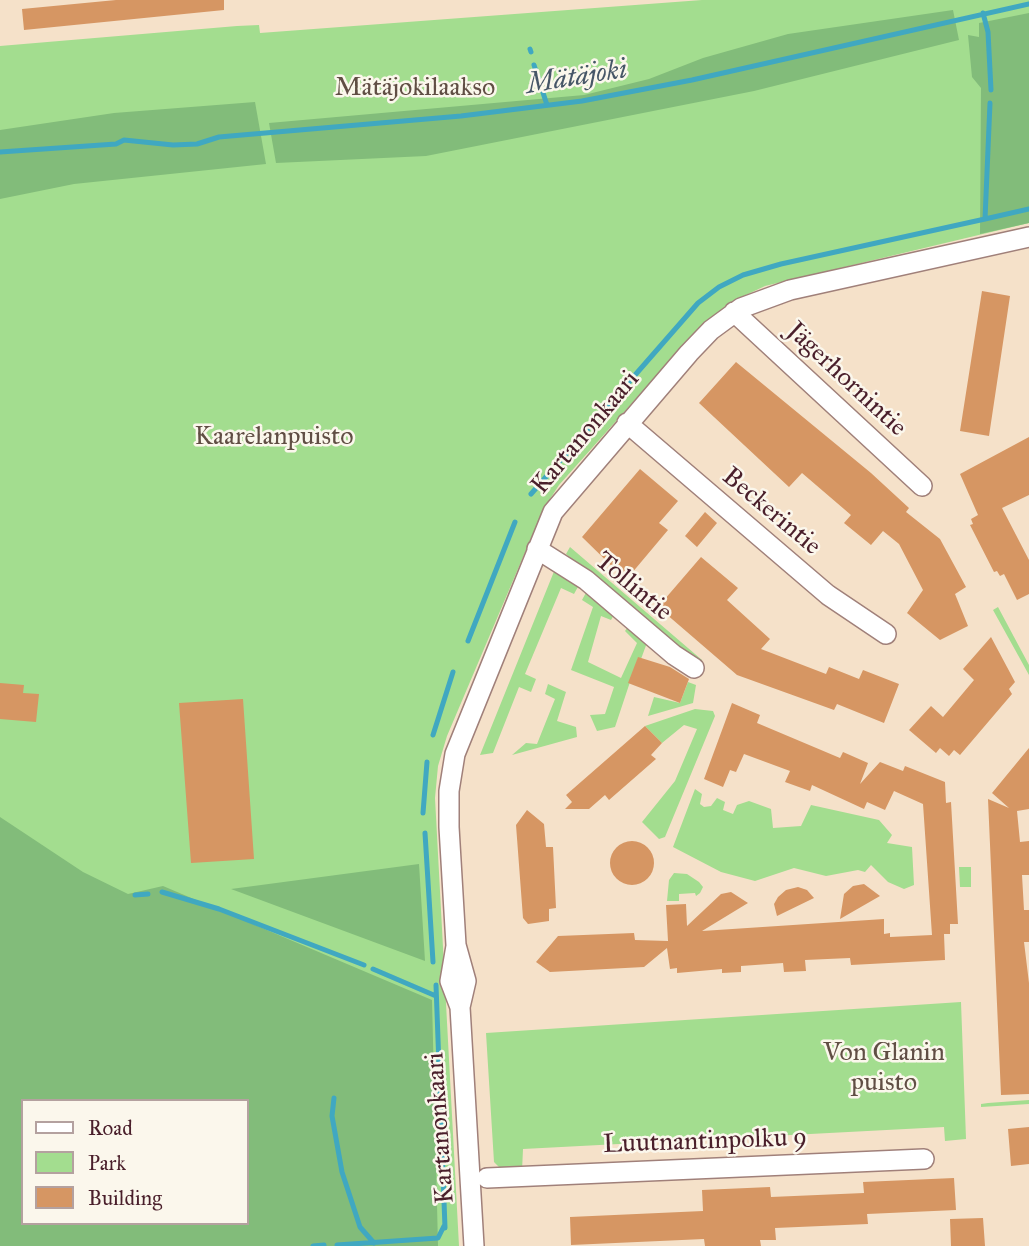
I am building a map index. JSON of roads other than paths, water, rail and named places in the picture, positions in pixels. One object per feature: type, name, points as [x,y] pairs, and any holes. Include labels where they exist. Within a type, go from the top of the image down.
[{"type":"street","name":"Kartanonkaari","points":[[474,1246],[460,1007],[450,981],[456,945],[449,790],[455,754],[552,512],[696,345],[734,312],[769,295],[1029,237]]},
{"type":"street","name":"Jägerhornintie","points":[[734,312],[922,486]]},
{"type":"street","name":"Beckerintie","points":[[627,423],[828,595],[886,634]]},
{"type":"street","name":"Tollintie","points":[[537,549],[586,580],[674,655],[694,668]]},
{"type":"street","name":"Luutnantinpolku 9","points":[[487,1178],[924,1159]]},
{"type":"waterway","name":"Mätäjoki","points":[[0,152],[116,144],[124,140],[173,145],[197,144],[219,137],[461,116],[582,101],[692,80],[1029,4]]},
{"type":"waterway","points":[[983,13],[988,32],[991,90]]},
{"type":"waterway","points":[[534,65],[547,105]]},
{"type":"waterway","points":[[531,494],[698,303],[719,287],[743,275],[781,264],[985,219],[990,103]]},
{"type":"waterway","points":[[985,219],[1029,209]]},
{"type":"waterway","points":[[468,641],[515,522]]},
{"type":"waterway","points":[[433,735],[453,672]]},
{"type":"waterway","points":[[423,813],[427,762]]},
{"type":"waterway","points":[[425,833],[433,962]]},
{"type":"waterway","points":[[162,892],[219,909],[364,965]]},
{"type":"waterway","points":[[135,895],[148,894]]},
{"type":"waterway","points":[[373,969],[436,996]]},
{"type":"waterway","points":[[436,985],[445,1228]]},
{"type":"waterway","points":[[334,1098],[332,1116],[342,1172],[360,1227],[374,1243]]},
{"type":"waterway","points":[[337,1245],[438,1238],[444,1226]]},
{"type":"waterway","points":[[313,1246],[324,1245]]},
{"type":"park label","name":"Mätäjokilaakso","points":[[415,89]]},
{"type":"park label","name":"Kaarelanpuisto","points":[[274,438]]},
{"type":"park label","name":"Von Glanin puisto","points":[[884,1069]]}]
